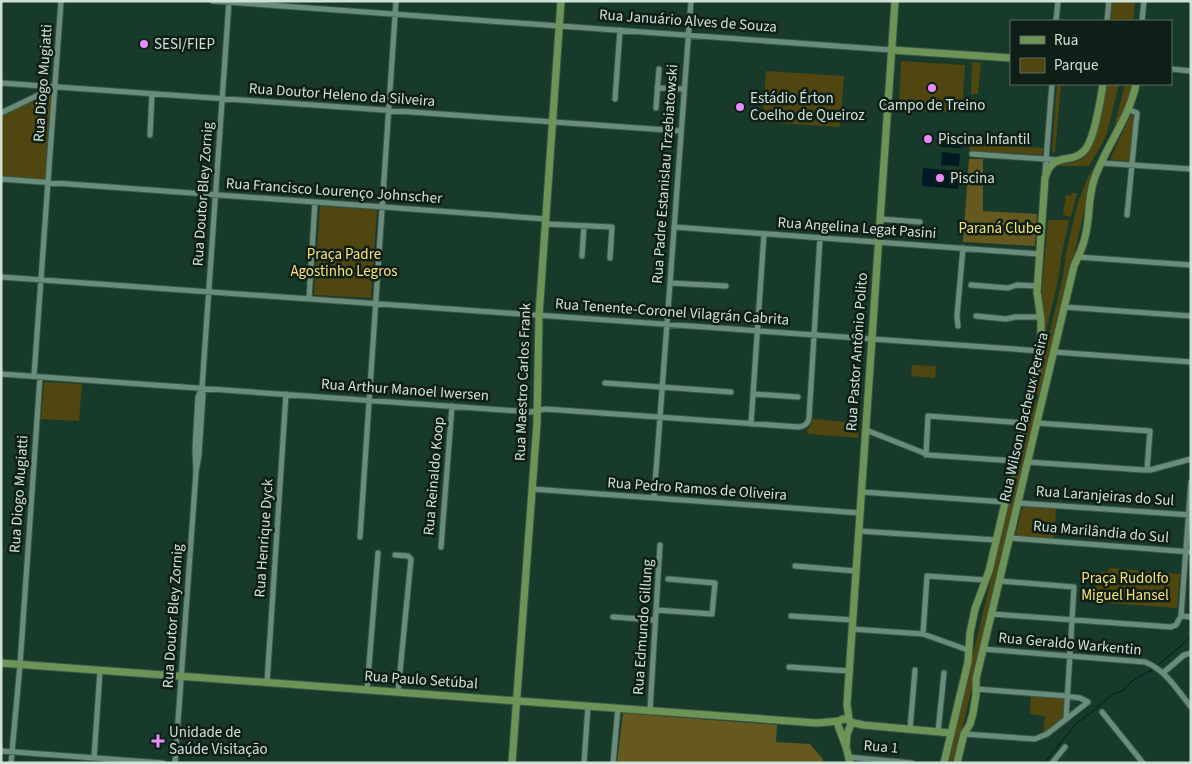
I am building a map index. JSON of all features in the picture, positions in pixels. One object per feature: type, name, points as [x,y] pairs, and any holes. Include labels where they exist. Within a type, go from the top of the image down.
[{"type":"main road","name":"Rua Maestro Carlos Frank","points":[[512,763],[538,411],[539,315],[561,1]]},
{"type":"main road","name":"Rua Pastor Antônio Polito","points":[[846,747],[847,704],[895,1]]},
{"type":"main road","name":"Rua Januário Alves de Souza","points":[[892,50],[1010,58]]},
{"type":"main road","points":[[1045,178],[1050,166],[1059,160],[1076,157],[1088,146],[1094,129],[1103,85]]},
{"type":"main road","name":"Rua Wilson Dacheux Pereira","points":[[957,763],[964,734],[972,720],[975,706],[976,679],[1074,266],[1086,235],[1092,186],[1128,109],[1136,85]]},
{"type":"main road","name":"Rua Wilson Dacheux Pereira","points":[[944,763],[968,662],[970,628],[989,571],[1041,351],[1037,286],[1045,178]]},
{"type":"main road","points":[[1031,392],[1035,398],[1043,397]]},
{"type":"main road","points":[[1011,479],[1014,475],[1018,475],[1021,476],[1023,481]]},
{"type":"main road","name":"Rua Paulo Setúbal","points":[[1,663],[846,723],[951,733]]},
{"type":"main road","name":"Rua Pastor Antônio Polito","points":[[846,723],[838,725],[849,760]]},
{"type":"street","name":"Rua Diogo Mugiatti","points":[[10,763],[20,665],[41,280],[61,1]]},
{"type":"street","name":"Rua Januário Alves de Souza","points":[[213,1],[892,50]]},
{"type":"street","points":[[360,537],[396,1]]},
{"type":"street","name":"Rua Padre Estanislau Trzebiatowski","points":[[654,498],[691,1]]},
{"type":"street","points":[[1056,20],[1058,1]]},
{"type":"street","points":[[1107,20],[1109,1]]},
{"type":"street","points":[[1142,20],[1144,1]]},
{"type":"street","name":"Rua Doutor Bley Zornig","points":[[175,763],[196,472],[195,449],[198,397],[202,388],[229,2]]},
{"type":"street","points":[[615,99],[620,30]]},
{"type":"street","points":[[656,108],[659,69]]},
{"type":"street","points":[[1172,69],[1191,71]]},
{"type":"street","name":"Rua Doutor Heleno da Silveira","points":[[1,83],[681,131]]},
{"type":"street","points":[[1045,178],[1052,85]]},
{"type":"street","points":[[1,113],[55,87]]},
{"type":"street","points":[[657,88],[684,89]]},
{"type":"street","points":[[150,135],[152,94]]},
{"type":"street","points":[[1127,215],[1137,113],[1128,109]]},
{"type":"street","points":[[972,154],[1059,160]]},
{"type":"street","points":[[1102,163],[1191,169]]},
{"type":"street","name":"Rua Francisco Lourenço Johnscher","points":[[1,179],[382,207],[612,228],[610,258]]},
{"type":"street","points":[[309,299],[315,202]]},
{"type":"street","points":[[880,220],[920,222]]},
{"type":"street","points":[[582,256],[584,226]]},
{"type":"street","name":"Rua Angelina Legat Pasini","points":[[674,227],[1039,254]]},
{"type":"street","points":[[751,424],[764,234]]},
{"type":"street","points":[[814,335],[820,238]]},
{"type":"street","points":[[958,326],[957,316],[963,248]]},
{"type":"street","points":[[1078,257],[1191,265]]},
{"type":"street","name":"Rua Tenente-Coronel Vilagrán Cabrita","points":[[1,277],[1041,351]]},
{"type":"street","points":[[670,283],[726,286]]},
{"type":"street","points":[[971,285],[1008,288],[1017,285],[1037,286]]},
{"type":"street","points":[[1064,307],[1191,316]]},
{"type":"street","points":[[976,316],[1006,319],[1040,317]]},
{"type":"street","name":"Rua Arthur Manoel Iwersen","points":[[1,374],[531,412],[545,409],[804,427],[809,418],[814,335]]},
{"type":"street","points":[[1054,352],[1191,362]]},
{"type":"street","points":[[605,383],[731,392]]},
{"type":"street","name":"Rua Henrique Dyck","points":[[267,683],[286,394]]},
{"type":"street","points":[[753,394],[798,397]]},
{"type":"street","name":"Rua Reinaldo Koop","points":[[441,547],[452,406]]},
{"type":"street","points":[[926,455],[928,416],[1024,422]]},
{"type":"street","points":[[1037,423],[1150,431],[1147,470]]},
{"type":"street","points":[[866,430],[926,455],[1015,461]]},
{"type":"street","points":[[1028,462],[1147,470],[1191,459]]},
{"type":"street","points":[[992,614],[1171,627],[1176,625],[1181,616],[1188,552],[1191,482]]},
{"type":"street","name":"Rua Pedro Ramos de Oliveira","points":[[532,489],[860,514]]},
{"type":"street","points":[[862,492],[1005,502]]},
{"type":"street","name":"Rua Laranjeiras do Sul","points":[[1018,503],[1190,515]]},
{"type":"street","points":[[859,531],[996,540]]},
{"type":"street","name":"Rua Marilândia do Sul","points":[[1010,538],[1188,552]]},
{"type":"street","name":"Rua Edmundo Gillung","points":[[650,710],[660,544]]},
{"type":"street","points":[[367,690],[378,553]]},
{"type":"street","points":[[395,555],[408,556],[410,559],[398,692]]},
{"type":"street","points":[[795,566],[856,571]]},
{"type":"street","points":[[923,634],[927,576],[985,580]]},
{"type":"street","points":[[656,610],[712,614],[715,583],[668,579]]},
{"type":"street","points":[[1000,582],[1074,587],[1066,719]]},
{"type":"street","points":[[1184,582],[1191,582]]},
{"type":"street","points":[[791,616],[853,620]]},
{"type":"street","points":[[1181,616],[1191,618]]},
{"type":"street","points":[[613,617],[655,620]]},
{"type":"street","points":[[852,629],[923,634],[968,650]]},
{"type":"street","name":"Rua Geraldo Warkentin","points":[[983,650],[1139,661],[1158,669]]},
{"type":"street","points":[[1191,653],[1158,669],[1191,708]]},
{"type":"street","points":[[789,667],[850,671]]},
{"type":"street","points":[[94,758],[100,670]]},
{"type":"street","points":[[910,729],[915,670]]},
{"type":"street","points":[[938,732],[944,672]]},
{"type":"street","points":[[964,734],[1036,739],[1047,734],[1088,702],[1080,698],[1067,696],[976,689]]},
{"type":"street","points":[[584,763],[588,706]]},
{"type":"street","points":[[613,763],[618,708]]},
{"type":"street","points":[[1102,712],[1143,763]]},
{"type":"street","points":[[1052,763],[1065,748]]},
{"type":"street","points":[[1,752],[162,763]]},
{"type":"street","name":"Rua 1","points":[[849,760],[912,763]]},
{"type":"green space","points":[[1112,1],[1135,1],[1133,20],[1110,20]]},
{"type":"green space","name":"Campo de Treino","points":[[901,61],[965,65],[962,112],[899,111]]},
{"type":"green space","points":[[972,62],[981,63],[978,94],[971,94]]},
{"type":"green space","points":[[766,71],[844,76],[840,127],[762,122]]},
{"type":"green space","points":[[1057,85],[1061,85],[1055,152],[1053,153]]},
{"type":"green space","points":[[1105,85],[1119,85],[1107,133],[1089,166],[1058,166],[1059,163],[1080,160],[1087,154],[1092,145]]},
{"type":"green space","points":[[1125,85],[1133,85],[1130,95],[1111,140]]},
{"type":"green space","points":[[53,91],[46,179],[1,176],[1,116]]},
{"type":"green space","points":[[1131,114],[1134,115],[1130,161],[1113,160],[1111,157]]},
{"type":"green space","points":[[969,144],[1043,148],[1042,155],[969,151]]},
{"type":"green space","name":"Paraná Clube","points":[[969,159],[983,159],[983,211],[1037,214],[1035,246],[963,242]]},
{"type":"green space","points":[[1097,162],[1041,395],[1038,396],[1035,393],[1041,363],[1063,276],[1066,253],[1078,202],[1088,177]]},
{"type":"green space","points":[[1072,193],[1077,193],[1071,217],[1063,215],[1066,195],[1071,196]]},
{"type":"green space","name":"Praça Padre Agostinho Legros","points":[[320,206],[377,210],[371,298],[314,295]]},
{"type":"green space","points":[[1048,220],[1069,220],[1057,285],[1044,339],[1041,298]]},
{"type":"green space","points":[[912,365],[936,366],[935,378],[911,376]]},
{"type":"green space","points":[[44,382],[82,384],[79,421],[41,419]]},
{"type":"green space","points":[[1032,400],[1040,402],[954,763],[947,763],[1016,475]]},
{"type":"green space","points":[[813,419],[859,423],[858,438],[808,434],[807,429]]},
{"type":"green space","points":[[1025,506],[1056,508],[1054,539],[1019,537],[1016,533],[1022,509]]},
{"type":"green space","name":"Praça Rudolfo Miguel Hansel","points":[[1109,568],[1180,574],[1177,608],[1095,602],[1097,572],[1108,572]]},
{"type":"green space","points":[[1031,695],[1065,699],[1063,717],[1043,733],[1045,716],[1030,714]]},
{"type":"green space","points":[[623,713],[777,725],[776,742],[810,744],[824,763],[617,762]]},
{"type":"water","name":"Piscina","points":[[943,134],[961,135],[961,148],[941,147]]},
{"type":"water","name":"Piscina","points":[[942,152],[960,154],[959,166],[941,165]]},
{"type":"water","name":"Piscina","points":[[923,168],[959,171],[958,189],[922,186]]},
{"type":"waterway","points":[[1157,666],[1191,637]]},
{"type":"waterway","points":[[1044,763],[1076,724],[1113,694],[1122,691],[1135,679],[1154,669]]},
{"type":"place","name":"SESI/FIEP","points":[[144,44]]},
{"type":"place","name":"Campo de Treino","points":[[932,88]]},
{"type":"place","name":"Estádio Érton Coelho de Queiroz","points":[[740,107]]},
{"type":"place","name":"Piscina Infantil","points":[[928,139]]},
{"type":"place","name":"Piscina","points":[[940,178]]},
{"type":"place","name":"Unidade de Saúde Visitação","points":[[158,741]]}]
